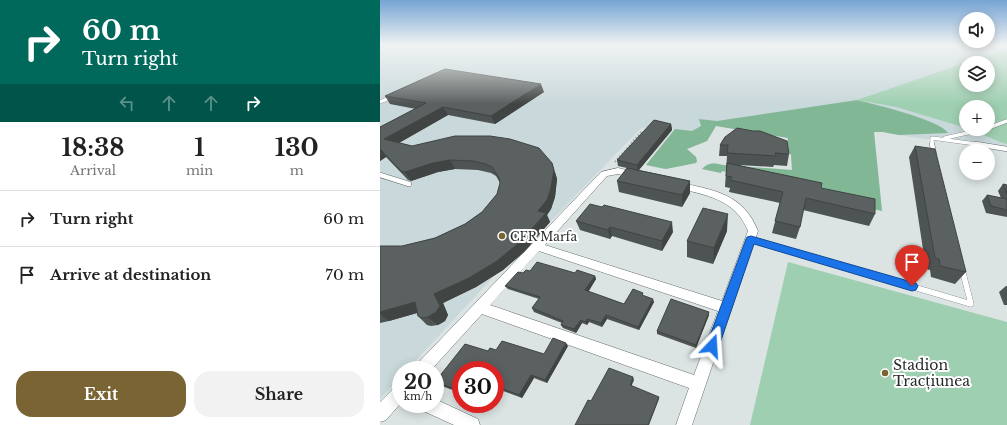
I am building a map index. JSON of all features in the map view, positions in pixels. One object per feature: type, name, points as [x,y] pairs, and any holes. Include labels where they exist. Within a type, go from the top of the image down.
[{"type":"street","points":[[429,361],[538,247],[602,176],[618,171],[644,177]]},
{"type":"street","points":[[666,182],[709,193],[733,204],[742,212],[751,224],[752,231],[751,239],[684,425]]},
{"type":"street","points":[[538,247],[726,308]]},
{"type":"street","points":[[480,307],[698,384]]},
{"type":"street","points":[[380,414],[392,401]]},
{"type":"street","points":[[444,412],[472,425]]},
{"type":"lane","points":[[380,102],[395,96]]},
{"type":"lane","points":[[995,125],[1007,121]]},
{"type":"lane","points":[[941,139],[959,135]]},
{"type":"lane","points":[[936,162],[931,140],[932,138],[1007,149]]},
{"type":"lane","points":[[380,175],[409,184]]},
{"type":"lane","points":[[751,239],[971,304],[960,259]]},
{"type":"path","points":[[602,176],[642,132]]},
{"type":"shaded area","points":[[380,65],[959,65],[858,100],[896,107],[959,126],[959,136],[985,136],[1007,144],[1007,152],[995,150],[995,144],[960,144],[883,132],[874,132],[882,211],[822,192],[722,171],[721,173],[702,169],[713,163],[792,170],[791,155],[786,149],[788,138],[716,126],[707,141],[687,149],[696,157],[696,163],[663,169],[646,165],[674,129],[655,125],[640,129],[550,222],[524,252],[494,276],[415,361],[392,361],[392,386],[380,399]]},
{"type":"green space","points":[[959,65],[959,92],[995,92],[995,65],[1007,65],[1007,144],[986,136],[995,136],[995,100],[959,100],[959,126],[896,107],[857,100]]},
{"type":"green space","points":[[857,100],[920,118],[943,128],[948,133],[899,135],[874,132],[882,211],[821,198],[822,192],[722,171],[721,173],[702,169],[709,164],[714,164],[792,170],[791,155],[786,149],[788,138],[716,126],[707,141],[687,149],[696,157],[696,163],[666,169],[646,165],[675,129],[692,131],[701,126],[699,119],[717,121]]},
{"type":"green space","name":"Stadion Tracțiunea","points":[[788,262],[1007,322],[1007,425],[750,425]]},
{"type":"building","points":[[445,69],[541,84],[491,116],[443,107],[384,139],[412,146],[455,136],[490,136],[510,139],[539,148],[552,163],[554,170],[547,200],[538,211],[546,213],[519,243],[497,261],[469,278],[434,294],[440,306],[436,312],[428,317],[422,318],[418,316],[415,302],[380,312],[380,246],[402,246],[435,238],[465,224],[482,212],[497,194],[500,183],[499,178],[492,167],[473,161],[450,160],[433,163],[405,172],[401,171],[380,149],[380,127],[426,103],[385,96]]},
{"type":"building","points":[[654,120],[671,124],[637,165],[617,160]]},
{"type":"building","points":[[737,128],[760,131],[787,141],[789,154],[775,153],[776,156],[727,153],[728,145],[720,145],[725,137]]},
{"type":"building","points":[[915,146],[935,149],[966,272],[940,266],[939,259],[935,258]]},
{"type":"building","points":[[727,163],[822,183],[821,188],[875,199],[875,214],[806,198],[800,227],[775,221],[783,192],[730,180],[732,177],[726,176]]},
{"type":"building","points":[[627,168],[690,181],[682,195],[617,181]]},
{"type":"building","points":[[1003,184],[1007,185],[1007,194]]},
{"type":"building","points":[[987,195],[1007,199],[1007,210],[991,206]]},
{"type":"building","points":[[590,204],[602,207],[604,205],[672,222],[662,241],[610,227],[608,230],[576,221]]},
{"type":"building","points":[[703,208],[728,214],[714,248],[687,241]]},
{"type":"building","points":[[537,262],[575,273],[577,270],[595,276],[585,290],[624,304],[633,289],[643,293],[642,295],[653,299],[638,327],[606,315],[601,323],[587,319],[586,322],[581,320],[574,329],[561,325],[563,321],[532,308],[540,297],[505,286],[518,272],[523,273],[526,270],[530,271]]},
{"type":"building","points":[[671,299],[709,312],[696,345],[657,331]]},
{"type":"building","points":[[553,338],[566,343],[545,380],[531,375],[519,395],[504,389],[504,361],[452,361],[452,388],[444,385],[444,371],[465,344],[488,351],[490,348],[496,350],[502,341],[544,354]]},
{"type":"building","points":[[609,368],[633,377],[630,385],[659,397],[648,425],[575,425],[588,400],[591,401]]},
{"type":"place","name":"CFR Marfa","points":[[502,236]]},
{"type":"place","name":"Stadion Tracțiunea","points":[[885,373]]},
{"type":"route","points":[[712,346],[751,239],[912,286]]}]
